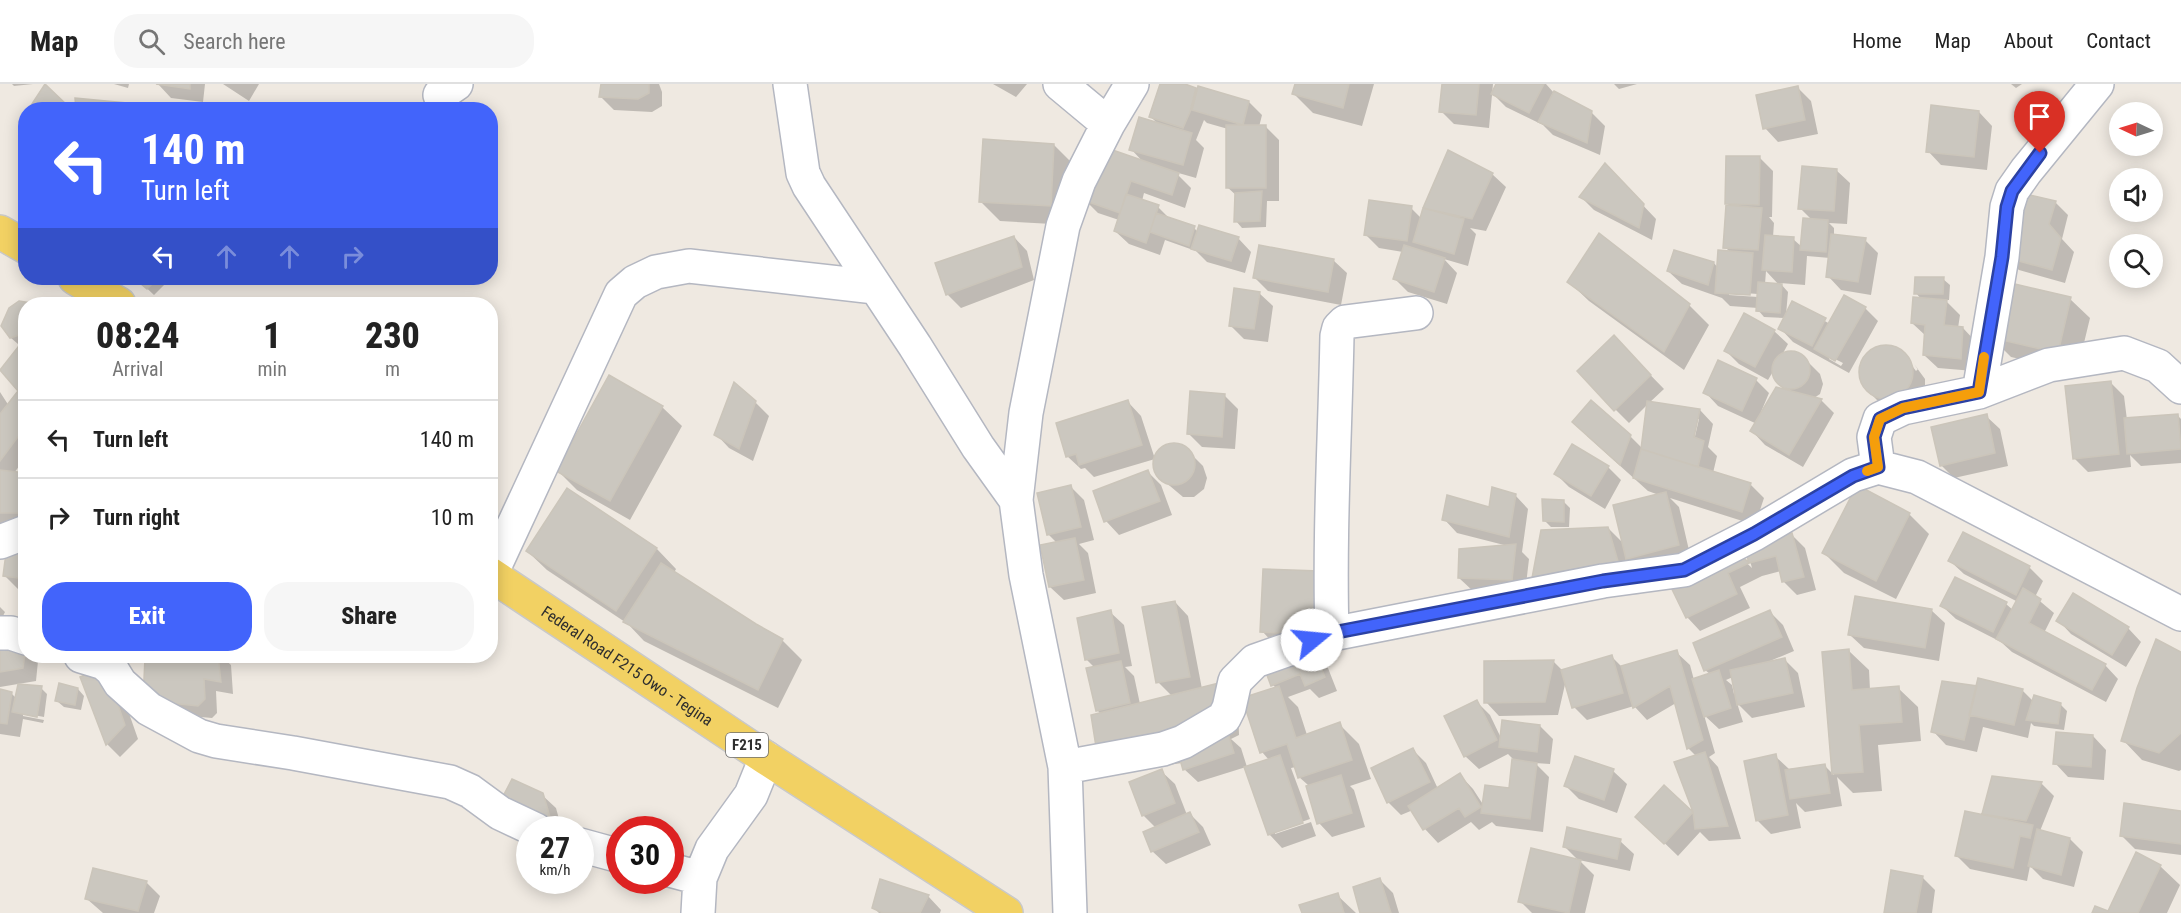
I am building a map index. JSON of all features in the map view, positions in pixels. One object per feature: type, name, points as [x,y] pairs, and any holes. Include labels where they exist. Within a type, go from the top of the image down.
[{"type":"main road","points":[[0,232],[18,242]]},
{"type":"main road","points":[[87,285],[107,297]]},
{"type":"main road","name":"Federal Road F215 Owo - Tegina","points":[[498,579],[766,758],[1006,913]]},
{"type":"street","points":[[790,84],[794,120],[806,180],[978,447],[1016,500]]},
{"type":"street","points":[[1060,84],[1108,124]]},
{"type":"street","points":[[1070,913],[1065,767],[1026,575],[1016,500],[1026,413],[1063,226],[1079,181],[1108,124],[1132,84]]},
{"type":"street","points":[[1979,392],[2002,257],[2007,207],[2012,191],[2097,84]]},
{"type":"street","points":[[498,559],[621,294],[635,282],[656,272],[689,266],[875,287]]},
{"type":"street","points":[[1332,633],[1334,417],[1339,328],[1345,322],[1416,313]]},
{"type":"street","points":[[1878,467],[1874,437],[1880,419],[1903,408],[1979,392],[2049,365],[2124,353],[2158,366],[2181,387]]},
{"type":"street","points":[[1065,767],[1163,749],[1183,742],[1224,718],[1229,708],[1235,681],[1255,661],[1332,633],[1603,581],[1684,570],[1754,534],[1853,476],[1878,467],[1917,477],[2181,614]]},
{"type":"street","points":[[0,542],[18,535]]},
{"type":"street","points":[[0,633],[18,636]]},
{"type":"street","points":[[104,663],[112,670],[120,683],[149,710],[199,736],[216,741],[450,782],[470,791],[500,813],[516,821]]},
{"type":"street","points":[[698,913],[685,874],[712,849],[751,795],[766,758]]},
{"type":"building","points":[[45,84],[64,102],[33,102]]},
{"type":"building","points":[[156,84],[190,84],[190,89]]},
{"type":"building","points":[[601,84],[649,84],[649,93],[638,99],[599,97]]},
{"type":"building","points":[[1160,84],[1185,84],[1196,88],[1183,128],[1149,117]]},
{"type":"building","points":[[1295,84],[1349,84],[1343,108],[1292,94]]},
{"type":"building","points":[[1442,84],[1479,84],[1476,115],[1439,112]]},
{"type":"building","points":[[1496,84],[1544,84],[1529,113],[1491,94]]},
{"type":"building","points":[[1198,86],[1249,101],[1243,125],[1192,110]]},
{"type":"building","points":[[1798,86],[1805,120],[1763,129],[1756,95]]},
{"type":"building","points":[[1554,91],[1592,111],[1587,143],[1538,122]]},
{"type":"building","points":[[75,98],[116,102],[75,102]]},
{"type":"building","points":[[1931,105],[1979,111],[1974,157],[1926,152]]},
{"type":"building","points":[[1139,117],[1192,133],[1183,165],[1129,150]]},
{"type":"building","points":[[1226,125],[1266,125],[1266,188],[1226,188]]},
{"type":"building","points":[[983,139],[1054,144],[1051,206],[979,202]]},
{"type":"building","points":[[1101,146],[1179,173],[1172,195],[1131,181],[1120,213],[1083,200]]},
{"type":"building","points":[[1448,150],[1493,173],[1472,219],[1423,208]]},
{"type":"building","points":[[1726,156],[1760,156],[1759,205],[1725,204]]},
{"type":"building","points":[[1605,163],[1644,204],[1639,228],[1579,197]]},
{"type":"building","points":[[1802,166],[1837,169],[1834,211],[1798,209]]},
{"type":"building","points":[[1262,191],[1260,221],[1234,222],[1235,193]]},
{"type":"building","points":[[2016,192],[2056,201],[2049,224],[2061,238],[2052,270],[2004,257]]},
{"type":"building","points":[[1126,194],[1159,205],[1146,243],[1114,231]]},
{"type":"building","points":[[1369,200],[1412,206],[1407,241],[1364,235]]},
{"type":"building","points":[[1726,205],[1762,208],[1758,250],[1723,248]]},
{"type":"building","points":[[1423,208],[1464,219],[1454,254],[1413,242]]},
{"type":"building","points":[[1156,213],[1195,226],[1189,246],[1150,232]]},
{"type":"building","points":[[1803,218],[1828,220],[1826,252],[1800,250]]},
{"type":"building","points":[[1199,225],[1239,237],[1231,261],[1191,249]]},
{"type":"building","points":[[1599,233],[1690,304],[1664,352],[1567,282]]},
{"type":"building","points":[[1831,234],[1866,238],[1858,282],[1826,277]]},
{"type":"building","points":[[1765,235],[1794,237],[1792,272],[1762,270]]},
{"type":"building","points":[[1014,236],[1022,267],[946,295],[935,263]]},
{"type":"building","points":[[1259,245],[1334,259],[1328,292],[1253,278]]},
{"type":"building","points":[[1404,245],[1445,258],[1434,292],[1393,279]]},
{"type":"building","points":[[1674,250],[1714,262],[1708,285],[1667,271]]},
{"type":"building","points":[[1718,250],[1753,253],[1750,295],[1715,293]]},
{"type":"building","points":[[1915,277],[1944,277],[1943,294],[1914,294]]},
{"type":"building","points":[[2002,281],[2071,297],[2058,353],[1989,337]]},
{"type":"building","points":[[1758,282],[1782,284],[1780,313],[1756,311]]},
{"type":"building","points":[[1234,288],[1260,292],[1254,329],[1229,326]]},
{"type":"building","points":[[1844,295],[1866,307],[1835,361],[1814,349]]},
{"type":"building","points":[[1913,297],[1947,300],[1944,325],[1963,327],[1961,359],[1923,355],[1925,325],[1911,323]]},
{"type":"building","points":[[1792,301],[1826,318],[1812,346],[1778,329]]},
{"type":"building","points":[[18,302],[18,335],[10,338],[1,326],[9,308]]},
{"type":"building","points":[[1744,313],[1775,330],[1755,367],[1724,351]]},
{"type":"building","points":[[1614,335],[1651,375],[1614,411],[1577,371]]},
{"type":"building","points":[[1881,345],[1891,345],[1901,349],[1909,357],[1913,372],[1909,387],[1901,395],[1891,399],[1881,399],[1871,395],[1863,387],[1859,377],[1859,367],[1863,357],[1871,349]]},
{"type":"building","points":[[18,347],[18,391],[0,370]]},
{"type":"building","points":[[1791,351],[1804,357],[1810,370],[1804,383],[1791,389],[1778,383],[1772,370],[1778,357]]},
{"type":"building","points":[[1718,360],[1757,378],[1742,411],[1703,393]]},
{"type":"building","points":[[609,375],[663,406],[610,501],[556,471]]},
{"type":"building","points":[[2111,381],[2119,454],[2073,459],[2065,386]]},
{"type":"building","points":[[734,382],[756,401],[739,449],[714,435]]},
{"type":"building","points":[[1776,387],[1822,399],[1789,455],[1750,431]]},
{"type":"building","points":[[18,391],[18,437],[0,461],[0,414]]},
{"type":"building","points":[[1190,391],[1225,394],[1222,437],[1187,434]]},
{"type":"building","points":[[1128,400],[1142,445],[1079,465],[1076,454],[1066,457],[1056,423]]},
{"type":"building","points":[[1591,400],[1631,435],[1620,465],[1572,422]]},
{"type":"building","points":[[1647,401],[1700,409],[1694,437],[1704,441],[1698,467],[1641,449]]},
{"type":"building","points":[[1987,414],[1995,453],[1940,466],[1931,427]]},
{"type":"building","points":[[2178,414],[2181,449],[2127,454],[2124,418]]},
{"type":"building","points":[[1174,443],[1189,449],[1195,464],[1189,479],[1174,485],[1159,479],[1153,464],[1159,449]]},
{"type":"building","points":[[1572,444],[1609,466],[1591,496],[1554,474]]},
{"type":"building","points":[[1641,449],[1751,483],[1742,512],[1633,478]]},
{"type":"building","points":[[0,470],[18,472],[18,513],[0,513]]},
{"type":"building","points":[[1148,470],[1160,501],[1104,522],[1093,491]]},
{"type":"building","points":[[1071,485],[1081,527],[1047,535],[1037,493]]},
{"type":"building","points":[[1857,485],[1910,513],[1876,581],[1822,553]]},
{"type":"building","points":[[1492,487],[1516,494],[1509,537],[1442,520],[1447,495],[1489,507]]},
{"type":"building","points":[[567,488],[657,548],[616,611],[526,551]]},
{"type":"building","points":[[1666,492],[1679,545],[1626,559],[1613,505]]},
{"type":"building","points":[[1542,499],[1564,500],[1564,522],[1543,521]]},
{"type":"building","points":[[1608,527],[1622,575],[1532,578],[1541,530]]},
{"type":"building","points":[[1963,532],[2030,566],[2016,595],[1948,561]]},
{"type":"building","points":[[1792,533],[1804,577],[1782,582],[1776,556],[1749,563],[1744,546]]},
{"type":"building","points":[[1075,538],[1084,580],[1049,587],[1040,545]]},
{"type":"building","points":[[1516,544],[1512,580],[1458,578],[1459,549]]},
{"type":"building","points":[[7,545],[18,546],[18,578],[3,576]]},
{"type":"building","points":[[1737,551],[1749,563],[1728,573],[1737,594],[1686,618],[1669,583]]},
{"type":"building","points":[[661,563],[783,639],[758,690],[623,622]]},
{"type":"building","points":[[1263,569],[1319,571],[1316,635],[1260,632]]},
{"type":"building","points":[[1955,577],[2007,602],[1993,632],[1940,606]]},
{"type":"building","points":[[2023,588],[2041,599],[2029,623],[2106,664],[2092,690],[1996,639]]},
{"type":"building","points":[[2073,593],[2129,627],[2112,655],[2056,621]]},
{"type":"building","points":[[1855,596],[1932,609],[1925,648],[1848,635]]},
{"type":"building","points":[[1175,601],[1190,677],[1156,683],[1142,607]]},
{"type":"building","points":[[1111,610],[1119,653],[1085,660],[1077,618]]},
{"type":"building","points":[[1770,610],[1782,637],[1704,671],[1693,643]]},
{"type":"building","points":[[2156,639],[2181,652],[2181,733],[2159,753],[2121,741],[2137,688]]},
{"type":"building","points":[[0,646],[18,646],[18,663],[24,663],[23,668],[0,672]]},
{"type":"building","points":[[1313,648],[1325,677],[1305,686],[1300,674],[1271,686],[1264,667]]},
{"type":"building","points":[[1849,649],[1852,690],[1899,686],[1902,722],[1859,725],[1863,772],[1832,774],[1822,652]]},
{"type":"building","points":[[1677,650],[1703,740],[1687,749],[1670,686],[1633,708],[1621,666]]},
{"type":"building","points":[[1612,655],[1623,693],[1572,708],[1561,670]]},
{"type":"building","points":[[1785,658],[1793,693],[1737,705],[1730,670]]},
{"type":"building","points":[[1554,660],[1545,702],[1484,703],[1484,661]]},
{"type":"building","points":[[1121,661],[1130,703],[1096,711],[1086,668]]},
{"type":"building","points":[[145,663],[219,663],[221,682],[204,679],[205,699],[198,706],[143,700]]},
{"type":"building","points":[[105,667],[125,725],[106,745],[80,677]]},
{"type":"building","points":[[1719,670],[1731,708],[1704,717],[1692,679]]},
{"type":"building","points":[[1978,678],[2023,689],[2014,725],[1969,715]]},
{"type":"building","points":[[1942,681],[1977,686],[1964,740],[1931,732]]},
{"type":"building","points":[[59,683],[78,688],[75,705],[55,701]]},
{"type":"building","points":[[1219,683],[1220,715],[1097,753],[1091,715]]},
{"type":"building","points":[[18,684],[42,686],[37,717],[12,712]]},
{"type":"building","points":[[1279,686],[1296,738],[1340,722],[1352,760],[1298,778],[1287,744],[1260,753],[1242,698]]},
{"type":"building","points":[[0,689],[12,692],[7,724],[0,723]]},
{"type":"building","points":[[2034,695],[2061,703],[2058,724],[2026,720]]},
{"type":"building","points":[[1477,700],[1497,740],[1464,757],[1444,716]]},
{"type":"building","points":[[1502,720],[1540,725],[1537,752],[1499,747]]},
{"type":"building","points":[[2056,732],[2093,735],[2091,767],[2053,764]]},
{"type":"building","points":[[1228,733],[1234,753],[1183,770],[1177,749]]},
{"type":"building","points":[[1413,748],[1430,782],[1387,803],[1371,768]]},
{"type":"building","points":[[1705,752],[1728,826],[1695,829],[1693,812],[1674,762]]},
{"type":"building","points":[[1776,754],[1788,815],[1756,821],[1744,761]]},
{"type":"building","points":[[1280,755],[1303,823],[1268,835],[1244,767]]},
{"type":"building","points":[[1575,756],[1614,769],[1604,800],[1564,786]]},
{"type":"building","points":[[1512,759],[1537,763],[1530,819],[1481,813],[1485,785],[1509,788]]},
{"type":"building","points":[[1825,764],[1830,793],[1790,799],[1785,770]]},
{"type":"building","points":[[1162,769],[1175,803],[1142,816],[1129,782]]},
{"type":"building","points":[[1460,773],[1481,807],[1465,817],[1459,808],[1423,830],[1408,806]]},
{"type":"building","points":[[1341,775],[1352,813],[1317,824],[1306,786]]},
{"type":"building","points":[[1992,776],[2042,782],[2026,821],[1982,814]]},
{"type":"building","points":[[512,779],[543,793],[550,816],[518,816],[498,806]]},
{"type":"building","points":[[1664,785],[1693,812],[1664,844],[1635,817]]},
{"type":"building","points":[[2124,803],[2181,811],[2181,844],[2120,836]]},
{"type":"building","points":[[1965,811],[2033,825],[2030,838],[2020,836],[2013,868],[1955,856]]},
{"type":"building","points":[[1190,812],[1199,832],[1151,852],[1143,832]]},
{"type":"building","points":[[1567,827],[1621,839],[1617,859],[1563,847]]},
{"type":"building","points":[[2037,829],[2070,838],[2061,875],[2028,866]]},
{"type":"building","points":[[1531,848],[1581,860],[1569,913],[1518,902]]},
{"type":"building","points":[[2136,852],[2161,865],[2138,913],[2092,913],[2095,906],[2108,911]]},
{"type":"building","points":[[93,868],[147,881],[138,911],[85,899]]},
{"type":"building","points":[[1891,870],[1923,876],[1916,913],[1884,913]]},
{"type":"building","points":[[1380,878],[1391,913],[1360,913],[1353,887]]},
{"type":"building","points":[[880,879],[929,895],[920,913],[883,913],[872,908]]},
{"type":"building","points":[[1338,893],[1344,913],[1302,913],[1299,905]]},
{"type":"slow traffic","points":[[1867,471],[1878,467],[1874,437],[1880,419],[1903,408],[1979,392],[1984,357]]},
{"type":"route","points":[[1312,640],[1332,633],[1603,581],[1684,570],[1754,534],[1853,476],[1878,467],[1874,437],[1880,419],[1903,408],[1979,392],[2002,257],[2007,207],[2012,191],[2040,153]]}]
